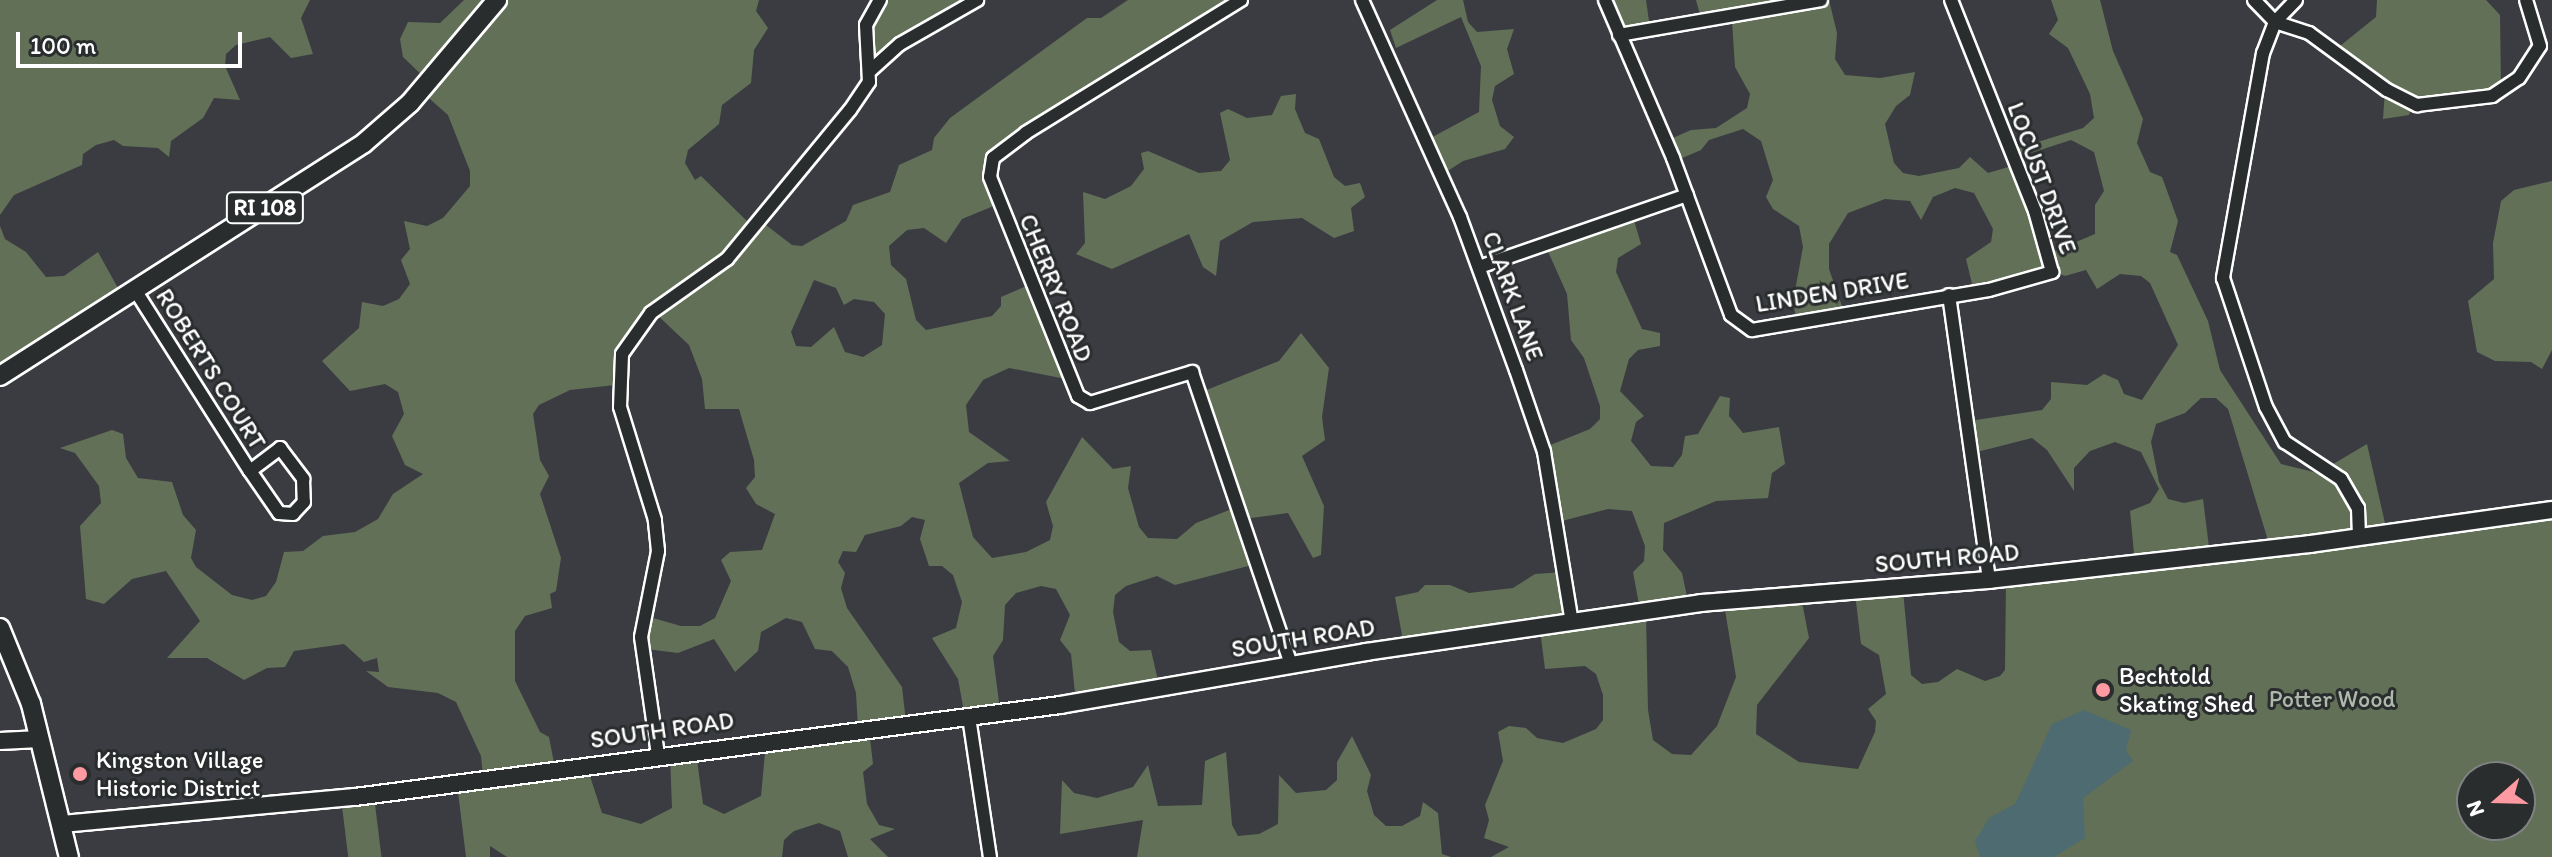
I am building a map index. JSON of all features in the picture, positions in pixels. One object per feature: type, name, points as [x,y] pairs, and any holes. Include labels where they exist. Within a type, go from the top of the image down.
[{"type":"main road","name":"RI 108","points":[[0,376],[364,143],[410,103],[497,0]]},
{"type":"main road","points":[[0,628],[40,739],[69,857]]},
{"type":"street","points":[[871,70],[866,25],[880,0]]},
{"type":"street","points":[[658,755],[641,637],[658,551],[655,520],[620,407],[622,354],[651,313],[727,259],[850,110],[871,70],[900,44],[977,0]]},
{"type":"street","name":"CHERRY ROAD","points":[[1241,0],[1026,133],[993,158],[990,177],[1078,396],[1090,403],[1192,372],[1291,664]]},
{"type":"street","name":"CLARK LANE","points":[[1362,0],[1479,267],[1544,452],[1572,623]]},
{"type":"street","name":"LINDEN DRIVE","points":[[1605,0],[1687,195],[1731,315],[1752,330],[1949,295]]},
{"type":"street","points":[[1619,35],[1821,0]]},
{"type":"street","name":"LOCUST DRIVE","points":[[1949,295],[2052,272],[2035,211],[1951,0]]},
{"type":"street","points":[[2254,0],[2275,22],[2309,33],[2387,90],[2417,105],[2454,104],[2492,96],[2519,78],[2540,46],[2526,0]]},
{"type":"street","points":[[2296,0],[2275,22],[2250,118],[2223,278],[2266,407],[2285,442],[2341,479],[2358,508],[2359,537]]},
{"type":"street","points":[[1479,267],[1687,195]]},
{"type":"street","name":"ROBERTS COURT","points":[[135,290],[250,471],[279,513],[293,514],[304,502],[303,479],[280,448],[250,471]]},
{"type":"street","points":[[1949,295],[1989,580]]},
{"type":"street","name":"SOUTH ROAD","points":[[62,824],[355,797],[658,755],[969,717],[1291,664],[1701,603],[1989,580],[2359,537],[2552,510]]},
{"type":"street","points":[[969,717],[990,857]]},
{"type":"street","points":[[0,741],[40,739]]},
{"type":"green space","points":[[0,0],[310,0],[301,18],[313,54],[291,58],[270,37],[236,45],[226,54],[225,66],[240,100],[214,98],[203,118],[171,141],[169,157],[158,148],[123,146],[114,140],[96,145],[83,154],[82,165],[14,195],[0,215]]},
{"type":"green space","points":[[464,0],[759,0],[756,11],[768,28],[754,50],[751,83],[722,105],[719,124],[688,150],[685,163],[695,180],[701,176],[753,227],[762,222],[792,245],[802,246],[846,221],[853,205],[890,192],[899,165],[932,150],[934,138],[950,118],[1087,18],[1101,18],[1128,0],[1241,0],[993,159],[996,205],[962,219],[946,243],[924,228],[907,230],[889,246],[891,265],[906,279],[916,320],[926,330],[992,316],[1001,306],[1001,297],[1029,285],[1066,379],[1009,368],[983,380],[966,405],[969,432],[1010,461],[988,463],[959,483],[973,537],[992,558],[1026,552],[1050,540],[1053,526],[1046,502],[1082,437],[1113,469],[1131,466],[1128,488],[1139,527],[1148,538],[1177,539],[1196,523],[1237,507],[1199,393],[1279,361],[1301,333],[1329,368],[1322,417],[1325,440],[1302,456],[1324,506],[1321,555],[1313,558],[1288,513],[1243,519],[1256,564],[1175,585],[1157,576],[1126,586],[1115,595],[1113,612],[1119,642],[1130,651],[1151,650],[1159,685],[1076,703],[1071,654],[1060,640],[1070,615],[1056,589],[1041,586],[1016,593],[1005,605],[1003,640],[993,656],[1000,710],[965,717],[958,679],[932,638],[956,628],[962,602],[953,575],[942,566],[929,566],[920,539],[925,520],[912,517],[901,526],[865,535],[856,552],[843,551],[838,562],[845,573],[841,588],[847,608],[902,687],[906,722],[869,730],[873,764],[863,772],[867,804],[879,825],[895,829],[870,839],[888,857],[848,857],[840,831],[819,823],[794,831],[784,840],[782,857],[507,857],[490,846],[490,857],[466,857],[457,784],[483,776],[481,756],[456,702],[438,693],[388,687],[366,671],[379,672],[377,658],[364,662],[344,644],[294,651],[285,667],[267,668],[244,680],[207,658],[167,658],[200,621],[166,571],[132,579],[104,604],[86,599],[80,526],[101,503],[99,486],[75,453],[60,448],[112,430],[123,434],[126,458],[138,478],[172,482],[183,515],[196,530],[191,558],[196,567],[232,595],[252,600],[266,596],[276,582],[284,552],[303,551],[323,536],[355,532],[378,519],[393,494],[423,474],[405,465],[392,436],[404,414],[398,392],[385,384],[350,391],[322,361],[359,328],[362,302],[383,306],[399,299],[410,284],[401,260],[410,249],[404,221],[427,226],[443,218],[470,186],[470,171],[448,115],[422,92],[428,81],[403,57],[400,39],[408,22],[440,23]],"holes":[[[814,280],[836,288],[844,305],[854,299],[874,302],[885,314],[882,345],[863,357],[845,352],[834,327],[811,347],[796,346],[791,332]],[[654,312],[689,345],[702,379],[705,409],[739,409],[754,460],[755,477],[746,488],[756,504],[775,514],[762,550],[730,552],[721,560],[731,581],[715,618],[700,626],[681,626],[646,616],[646,649],[678,653],[714,639],[735,672],[758,651],[761,632],[786,618],[802,622],[815,649],[832,651],[848,667],[856,693],[858,728],[766,742],[761,796],[724,814],[703,804],[696,752],[670,756],[672,808],[641,824],[602,813],[587,767],[555,768],[549,737],[540,732],[515,681],[515,631],[525,616],[552,608],[550,594],[556,591],[561,558],[540,494],[549,476],[540,460],[533,414],[539,405],[570,390],[615,385],[620,356]]]},
{"type":"green space","points":[[880,0],[977,0],[871,70],[866,25]]},
{"type":"green space","points":[[1437,0],[1463,0],[1468,22],[1477,32],[1514,29],[1507,49],[1514,74],[1495,86],[1492,100],[1500,126],[1514,137],[1505,149],[1463,161],[1440,176],[1425,141],[1479,112],[1481,66],[1461,17],[1396,48],[1390,30]]},
{"type":"green space","points":[[1603,0],[1646,0],[1650,28],[1623,35]]},
{"type":"green space","name":"Potter Wood","points":[[1696,0],[1829,0],[1837,33],[1835,59],[1845,75],[1880,78],[1915,72],[1910,95],[1896,106],[1885,124],[1894,163],[1903,173],[1919,176],[1959,168],[1970,157],[1988,173],[2015,165],[2050,253],[2095,234],[2095,205],[2104,191],[2094,152],[2071,140],[2016,158],[2012,150],[2083,128],[2094,118],[2090,94],[2068,48],[2049,34],[2058,20],[2051,0],[2100,0],[2113,51],[2143,119],[2137,143],[2150,172],[2162,177],[2178,221],[2170,252],[2177,255],[2208,321],[2220,370],[2281,464],[2318,473],[2367,444],[2387,532],[2552,509],[2552,857],[1491,857],[1509,847],[1484,838],[1489,820],[1485,805],[1503,761],[1498,732],[1509,726],[1526,728],[1537,738],[1563,743],[1596,729],[1603,720],[1603,695],[1596,674],[1585,666],[1545,669],[1540,630],[1404,646],[1395,597],[1418,592],[1425,585],[1450,585],[1469,593],[1513,588],[1535,574],[1564,572],[1572,623],[1640,610],[1633,572],[1644,561],[1645,546],[1632,511],[1608,509],[1558,522],[1543,448],[1590,429],[1600,419],[1600,406],[1584,358],[1571,340],[1567,294],[1546,247],[1633,217],[1641,244],[1618,258],[1616,272],[1642,329],[1660,333],[1660,346],[1638,350],[1629,359],[1620,391],[1644,416],[1636,422],[1631,441],[1651,466],[1673,467],[1682,455],[1685,436],[1698,434],[1720,396],[1730,398],[1729,416],[1743,433],[1779,427],[1785,464],[1772,473],[1768,498],[1716,501],[1664,523],[1663,550],[1682,573],[1689,606],[1646,615],[1648,710],[1653,740],[1672,754],[1691,755],[1717,726],[1736,677],[1724,604],[1801,597],[1809,638],[1757,705],[1756,734],[1799,762],[1858,769],[1875,732],[1876,721],[1868,709],[1886,694],[1879,655],[1861,644],[1855,593],[1903,591],[1911,675],[1922,684],[1938,682],[1957,669],[1985,681],[2000,676],[2005,670],[2006,580],[2135,564],[2130,511],[2150,503],[2159,489],[2141,452],[2115,442],[2090,451],[2074,468],[2074,491],[2047,450],[2032,438],[1973,453],[1969,421],[2042,410],[2051,399],[2051,382],[2087,385],[2104,374],[2118,380],[2124,394],[2142,400],[2178,345],[2150,283],[2141,276],[2120,274],[2097,289],[2086,270],[2065,276],[2052,271],[1974,292],[1966,259],[1991,242],[1993,229],[1974,193],[1955,188],[1933,197],[1921,220],[1910,201],[1885,199],[1848,213],[1829,244],[1829,269],[1844,312],[1797,322],[1793,302],[1803,247],[1799,226],[1773,209],[1766,197],[1773,180],[1761,141],[1743,129],[1709,140],[1701,150],[1673,162],[1664,142],[1691,130],[1716,128],[1747,108],[1750,94],[1735,67],[1732,21],[1701,18]],"holes":[[[2201,398],[2216,398],[2228,409],[2270,547],[2210,555],[2203,499],[2184,503],[2168,499],[2159,482],[2151,442],[2156,424],[2185,413]]]},
{"type":"green space","points":[[2377,0],[2486,0],[2500,15],[2501,87],[2412,106],[2409,115],[2383,119],[2385,89],[2330,54],[2376,17]]},
{"type":"green space","points":[[1296,94],[1295,109],[1305,133],[1319,139],[1334,177],[1345,186],[1360,183],[1365,197],[1351,208],[1354,231],[1334,238],[1302,218],[1253,222],[1220,241],[1216,276],[1203,267],[1189,234],[1112,269],[1076,254],[1085,243],[1083,192],[1105,199],[1131,186],[1144,169],[1141,153],[1148,151],[1199,173],[1221,171],[1230,160],[1220,113],[1228,109],[1247,118],[1272,115],[1281,96]]},
{"type":"green space","points":[[2552,181],[2552,350],[2542,369],[2531,362],[2495,361],[2477,352],[2468,301],[2494,279],[2493,243],[2501,201],[2514,190]]},
{"type":"green space","points":[[0,226],[5,239],[26,252],[46,277],[64,276],[98,252],[119,290],[0,378]]},
{"type":"green space","points":[[1352,736],[1371,775],[1367,791],[1374,815],[1386,826],[1402,826],[1420,816],[1423,802],[1438,813],[1442,854],[1451,857],[1137,857],[1143,820],[1060,834],[1062,780],[1074,793],[1097,798],[1133,787],[1148,765],[1158,806],[1202,805],[1205,761],[1226,752],[1232,825],[1238,836],[1259,834],[1278,824],[1279,775],[1296,793],[1326,790],[1337,780],[1337,762]]},
{"type":"green space","points":[[374,796],[381,857],[348,857],[341,800]]},
{"type":"water","points":[[2084,710],[2131,730],[2126,750],[2133,761],[2083,798],[2085,838],[2054,857],[1980,857],[1975,841],[1989,818],[2015,804],[2052,724]]},
{"type":"place","name":"Bechtold Skating Shed","points":[[2103,690]]},
{"type":"place","name":"Kingston Village Historic District","points":[[80,774]]}]
